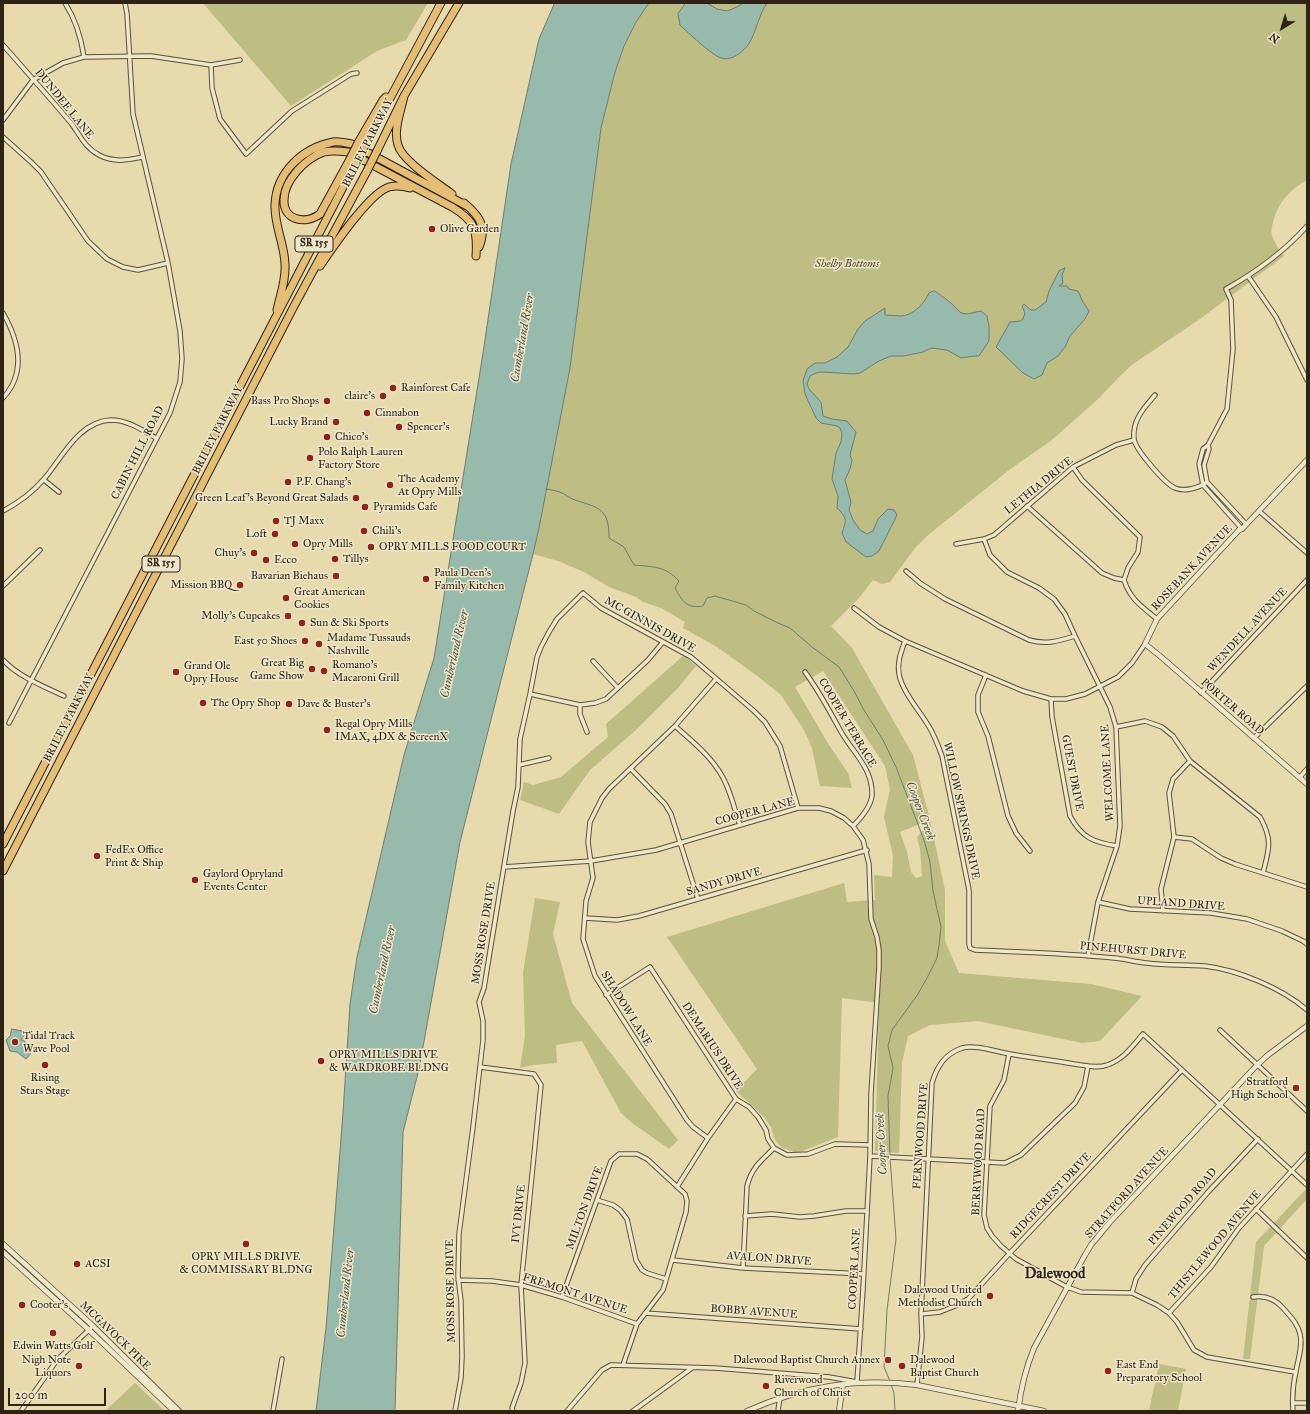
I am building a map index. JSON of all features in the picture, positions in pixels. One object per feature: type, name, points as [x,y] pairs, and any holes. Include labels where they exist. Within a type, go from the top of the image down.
[{"type":"highway","name":"BRILEY PARKWAY","points":[[3,843],[274,323],[361,144],[392,92],[441,3]]},
{"type":"highway","name":"BRILEY PARKWAY","points":[[3,871],[293,308],[377,152],[404,96],[459,3]]},
{"type":"highway","points":[[351,164],[320,214],[311,220],[304,221],[292,217],[288,213],[284,200],[285,192],[295,173],[305,162],[314,156],[325,152],[336,150],[348,152],[459,212],[471,222],[476,234],[476,256],[483,237],[481,222],[478,217],[467,206],[422,171],[401,151],[398,146],[397,128],[404,96]]},
{"type":"highway","points":[[274,323],[284,285],[286,264],[277,223],[275,204],[278,190],[283,176],[294,161],[315,148],[335,142],[352,144],[467,206]]},
{"type":"highway","points":[[293,308],[335,245],[368,203],[381,191],[393,186],[403,186],[425,194]]},
{"type":"highway","points":[[471,222],[478,217]]},
{"type":"street","points":[[65,3],[71,12],[80,35],[84,57]]},
{"type":"street","name":"CABIN HILL ROAD","points":[[9,723],[170,413],[180,382],[182,359],[180,331],[168,263],[133,114],[127,14],[125,3]]},
{"type":"street","name":"DUNDEE LANE","points":[[3,45],[72,125],[89,148],[99,155],[112,160],[124,161],[143,157]]},
{"type":"street","points":[[3,120],[33,80],[63,63],[84,57],[151,56],[211,65],[240,60]]},
{"type":"street","points":[[211,65],[215,101],[220,119],[246,154],[292,111],[351,74],[357,73]]},
{"type":"street","points":[[3,137],[41,172],[88,241],[107,260],[123,267],[138,270],[168,263]]},
{"type":"street","points":[[1242,529],[1203,485],[1200,464],[1203,449],[1208,445],[1227,409],[1233,349],[1231,300],[1226,289],[1248,276],[1295,239],[1307,226]]},
{"type":"street","points":[[1248,276],[1276,317],[1307,380]]},
{"type":"street","points":[[3,313],[8,321],[18,350],[18,365],[14,383],[3,398]]},
{"type":"street","points":[[3,324],[8,321]]},
{"type":"street","points":[[1155,395],[1140,412],[1136,424],[1134,440],[1141,454],[1166,482],[1175,488],[1188,490],[1203,485],[1207,482]]},
{"type":"street","points":[[3,512],[28,495],[44,480],[78,436],[91,426],[111,420],[132,424],[156,438]]},
{"type":"street","name":"LETHIA DRIVE","points":[[956,544],[984,539],[994,535],[1073,467],[1116,445],[1134,440]]},
{"type":"street","points":[[1208,445],[1209,449],[1204,466],[1207,482],[1246,524]]},
{"type":"street","name":"ROSEBANK AVENUE","points":[[854,608],[879,627],[905,641],[1024,691],[1051,699],[1076,697],[1101,687],[1118,677],[1132,663],[1144,644],[1156,619],[1307,460]]},
{"type":"street","points":[[1073,467],[1082,480],[1140,537],[1138,552],[1128,568],[1124,580],[1128,591],[1135,601],[1156,619]]},
{"type":"street","points":[[44,480],[59,492]]},
{"type":"street","points":[[1027,506],[1102,573],[1124,580]]},
{"type":"street","points":[[1259,512],[1307,554]]},
{"type":"street","name":"WELCOME LANE","points":[[984,539],[990,555],[1007,572],[1039,588],[1054,599],[1065,614],[1101,687],[1110,707],[1116,727],[1120,826],[1117,846],[1098,902],[1088,956]]},
{"type":"street","points":[[3,586],[40,550]]},
{"type":"street","points":[[906,571],[920,583],[944,599],[1029,640],[1051,642],[1075,636]]},
{"type":"street","name":"WENDELL AVENUE","points":[[1201,693],[1307,580]]},
{"type":"street","name":"MC GINNIS DRIVE","points":[[582,593],[601,608],[691,657],[754,711],[765,722],[780,746],[798,808]]},
{"type":"street","name":"MOSS ROSE DRIVE","points":[[455,1411],[461,1378],[462,1357],[461,1301],[458,1280],[459,1234],[474,1127],[483,1040],[483,1021],[479,1002],[484,988],[518,787],[520,739],[537,658],[548,632],[557,619],[582,593]]},
{"type":"street","name":"WILLOW SPRINGS DRIVE","points":[[905,641],[899,658],[899,674],[902,684],[934,736],[942,756],[969,890],[970,948]]},
{"type":"street","points":[[530,694],[580,705],[595,703],[606,699],[648,660],[663,642]]},
{"type":"street","name":"PORTER ROAD","points":[[1144,644],[1152,649],[1307,784]]},
{"type":"street","points":[[3,660],[10,667],[30,680],[64,696]]},
{"type":"street","points":[[593,661],[617,688]]},
{"type":"street","name":"COOPER TERRACE","points":[[805,672],[822,696],[840,731],[865,766],[868,775],[872,796],[867,809],[853,826]]},
{"type":"street","points":[[986,675],[978,695],[978,712],[988,736],[1008,816],[1016,833],[1030,850]]},
{"type":"street","name":"SHADOW LANE","points":[[708,1138],[693,1127],[687,1120],[594,976],[583,939],[586,901],[593,878],[588,842],[590,822],[602,798],[609,789],[675,726],[716,678]]},
{"type":"street","points":[[1254,738],[1307,686]]},
{"type":"street","name":"GUEST DRIVE","points":[[1051,699],[1052,717],[1070,816],[1076,827],[1088,838],[1098,843],[1117,846]]},
{"type":"street","points":[[580,705],[580,714],[587,732]]},
{"type":"street","points":[[1116,727],[1145,721],[1162,727],[1173,736],[1190,761],[1260,817],[1267,830],[1269,848],[1263,873]]},
{"type":"street","points":[[675,726],[716,766],[726,783],[740,825]]},
{"type":"street","points":[[519,765],[549,758]]},
{"type":"street","points":[[1163,911],[1161,889],[1174,838],[1169,793],[1173,779],[1190,761]]},
{"type":"street","points":[[631,769],[665,804],[671,814],[698,899]]},
{"type":"street","points":[[1300,777],[1307,769]]},
{"type":"street","name":"COOPER LANE","points":[[504,867],[591,861],[656,850],[798,808],[819,808],[844,818],[853,826],[863,840],[869,864],[869,902],[871,919],[877,937],[879,967],[871,1094],[870,1156],[864,1274],[857,1382]]},
{"type":"street","points":[[1174,838],[1192,839],[1227,861],[1307,888]]},
{"type":"street","name":"SANDY DRIVE","points":[[585,918],[617,920],[639,916],[866,850]]},
{"type":"street","name":"UPLAND DRIVE","points":[[1098,902],[1130,909],[1211,913],[1247,920],[1282,931],[1307,944]]},
{"type":"street","name":"PINEHURST DRIVE","points":[[970,948],[975,950],[1116,958],[1148,964],[1204,966],[1234,972],[1286,995],[1307,1010]]},
{"type":"street","name":"DEMARIUS DRIVE","points":[[606,995],[650,967],[736,1099],[749,1107],[758,1117],[766,1130],[768,1139],[774,1148]]},
{"type":"street","name":"STRATFORD AVENUE","points":[[1018,1409],[1027,1365],[1067,1287],[1097,1237],[1257,1065],[1307,1026]]},
{"type":"street","points":[[1220,1030],[1307,1112]]},
{"type":"street","name":"FERNWOOD DRIVE","points":[[917,1385],[922,1337],[921,1314],[932,1083],[940,1064],[951,1054],[963,1048],[974,1047],[1088,1066],[1105,1066],[1116,1062],[1125,1056],[1143,1034],[1182,1070]]},
{"type":"street","name":"BERRYWOOD ROAD","points":[[1010,1054],[1004,1080],[990,1106],[984,1215],[987,1228],[1008,1254],[1067,1287],[1081,1292],[1132,1293],[1157,1305],[1169,1313],[1177,1322],[1194,1350],[1206,1357],[1296,1372]]},
{"type":"street","points":[[870,1156],[1005,1163],[1021,1155],[1075,1103],[1084,1087],[1088,1066]]},
{"type":"street","name":"IVY DRIVE","points":[[480,1067],[534,1074],[541,1085],[521,1285],[525,1363],[521,1384],[512,1408],[513,1411]]},
{"type":"street","points":[[1182,1070],[1221,1104],[1307,1186]]},
{"type":"street","name":"RIDGECREST DRIVE","points":[[921,1314],[940,1312],[968,1299],[1008,1254],[1182,1070]]},
{"type":"street","points":[[677,1187],[708,1138],[736,1099]]},
{"type":"street","name":"PINEWOOD ROAD","points":[[1132,1293],[1136,1279],[1145,1265],[1209,1191],[1258,1139]]},
{"type":"street","points":[[743,1268],[747,1186],[750,1176],[756,1166],[774,1148],[787,1155],[796,1156],[808,1154],[836,1144],[870,1145]]},
{"type":"street","name":"MILTON DRIVE","points":[[562,1297],[611,1161],[619,1154],[637,1154],[647,1159],[685,1194],[687,1201],[686,1212],[663,1290],[637,1324],[623,1365]]},
{"type":"street","name":"THISTLEWOOD AVENUE","points":[[1169,1313],[1211,1267],[1239,1228],[1307,1154]]},
{"type":"street","points":[[597,1200],[613,1205],[620,1210],[626,1219],[636,1260],[642,1270],[666,1279]]},
{"type":"street","points":[[1256,1209],[1307,1258]]},
{"type":"street","points":[[745,1216],[772,1214],[800,1217],[846,1211],[867,1212]]},
{"type":"street","name":"MCGAVOCK PIKE","points":[[3,1244],[179,1411]]},
{"type":"street","name":"MCGAVOCK PIKE","points":[[3,1252],[91,1328],[174,1411]]},
{"type":"street","name":"AVALON DRIVE","points":[[673,1260],[743,1268],[864,1274]]},
{"type":"street","name":"FREMONT AVENUE","points":[[458,1280],[492,1281],[521,1285],[562,1297],[637,1324]]},
{"type":"street","points":[[1253,1297],[1264,1296],[1273,1299],[1280,1305],[1297,1326],[1300,1333],[1301,1341],[1292,1403],[1293,1411]]},
{"type":"street","name":"BOBBY AVENUE","points":[[645,1313],[861,1329]]},
{"type":"street","points":[[22,1411],[57,1360],[91,1328]]},
{"type":"street","points":[[273,1411],[282,1359]]},
{"type":"street","points":[[567,1411],[602,1370],[611,1365],[623,1365],[715,1368],[829,1377],[857,1382],[917,1385],[1018,1409],[1044,1411]]},
{"type":"street","points":[[633,1411],[692,1368]]},
{"type":"street","points":[[829,1377],[832,1385]]},
{"type":"street","points":[[839,1411],[843,1384],[841,1379]]},
{"type":"street","points":[[747,1411],[780,1397],[810,1389],[857,1382]]},
{"type":"street","points":[[778,1411],[780,1397]]},
{"type":"street","points":[[1292,1403],[1307,1403]]},
{"type":"green space","points":[[203,3],[428,3],[406,40],[377,51],[291,106]]},
{"type":"green space","name":"Shelby Bottoms","points":[[649,3],[1307,3],[1307,180],[1286,196],[1282,201],[1274,219],[1272,235],[1284,256],[1200,319],[1133,364],[1097,400],[1052,440],[1009,470],[927,536],[915,548],[890,582],[882,584],[873,580],[858,599],[831,626],[852,648],[913,755],[930,820],[945,890],[945,941],[959,973],[1091,984],[1142,996],[1100,1041],[1082,1043],[978,1021],[930,1025],[908,1036],[902,1063],[899,1153],[875,1151],[879,1003],[842,998],[838,1137],[797,1153],[782,1148],[775,1140],[771,1127],[764,1117],[736,1091],[757,1069],[667,937],[844,883],[847,902],[875,900],[874,875],[892,877],[893,856],[884,817],[890,789],[885,766],[823,671],[795,687],[829,745],[848,773],[852,788],[820,786],[812,748],[804,730],[781,695],[717,647],[683,628],[685,622],[661,608],[609,587],[584,572],[558,561],[533,554],[570,368],[601,128],[615,72],[624,46],[636,22]],"holes":[[[922,823],[924,829],[917,837],[920,849],[922,876],[916,878],[911,872],[907,852],[900,832]]]},
{"type":"green space","points":[[684,655],[696,666],[678,688],[636,730],[590,770],[559,814],[520,800],[524,782],[533,785],[561,777],[608,737],[606,724]]},
{"type":"green space","points":[[535,898],[560,902],[553,934],[572,1003],[678,1140],[669,1149],[632,1123],[621,1113],[582,1041],[556,1045],[557,1063],[533,1065],[520,1068],[525,1036],[523,973]]},
{"type":"green space","points":[[1307,1188],[1307,1199],[1264,1246],[1250,1359],[1243,1359],[1256,1242]]},
{"type":"green space","points":[[1159,1364],[1186,1369],[1178,1411],[1149,1411]]},
{"type":"green space","points":[[135,1383],[165,1411],[105,1411]]},
{"type":"water","name":"Cumberland River","points":[[555,3],[649,3],[636,22],[624,46],[615,72],[601,128],[570,368],[539,528],[460,842],[419,1069],[403,1132],[395,1411],[316,1411],[326,1328],[350,1004],[357,957],[404,755],[434,658],[483,353],[511,164],[539,39]]},
{"type":"water","points":[[686,3],[707,3],[717,9],[727,11],[743,3],[767,3],[749,44],[734,57],[725,59],[712,53],[680,25],[678,14]]},
{"type":"water","points":[[1065,268],[1062,275],[1063,283],[1059,286],[1067,286],[1069,289],[1078,291],[1089,311],[1085,319],[1070,336],[1065,347],[1058,356],[1047,363],[1042,375],[1034,379],[1023,373],[996,347],[1010,322],[1020,321],[1023,319],[1025,313],[1022,306],[1024,304],[1031,310],[1035,310],[1046,302],[1049,291],[1059,271]]},
{"type":"water","points":[[935,291],[961,313],[967,314],[981,311],[987,316],[989,341],[979,356],[961,358],[947,350],[931,348],[923,352],[904,356],[891,356],[879,361],[860,373],[816,373],[810,376],[807,384],[809,389],[821,402],[823,416],[847,421],[856,432],[850,455],[852,460],[850,469],[845,480],[851,502],[849,510],[853,520],[860,530],[867,534],[873,531],[878,519],[888,509],[894,510],[897,515],[879,551],[872,556],[866,557],[846,542],[842,533],[845,520],[843,514],[837,508],[838,496],[832,479],[836,453],[841,442],[842,434],[840,428],[821,423],[816,418],[805,394],[803,381],[807,369],[815,363],[825,363],[837,357],[848,347],[858,329],[865,321],[885,308],[885,315],[901,316],[910,314],[921,305],[929,293]]},
{"type":"water","name":"Tidal Track Wave Pool","points":[[12,1029],[22,1031],[25,1034],[21,1040],[24,1040],[31,1053],[26,1059],[17,1052],[10,1051],[6,1040],[10,1036]]},
{"type":"waterway","name":"Cooper Creek","points":[[546,489],[560,492],[572,499],[591,505],[601,511],[605,515],[607,521],[609,538],[624,547],[634,565],[659,568],[669,572],[679,581],[675,588],[680,597],[689,605],[697,607],[703,606],[707,598],[715,596],[746,605],[754,611],[790,628],[839,667],[883,740],[896,767],[924,840],[930,862],[933,891],[941,927],[937,958],[918,994],[892,1030],[888,1046],[893,1068],[888,1096],[890,1155]]},
{"type":"waterway","name":"Cooper Creek","points":[[890,1158],[896,1239],[887,1310],[884,1367],[890,1381]]},
{"type":"waterway","name":"Cooper Creek","points":[[891,1384],[894,1393],[895,1411]]},
{"type":"place","name":"Olive Garden","points":[[432,229]]},
{"type":"place","name":"Rainforest Cafe","points":[[393,388]]},
{"type":"place","name":"claire's","points":[[383,396]]},
{"type":"place","name":"Bass Pro Shops","points":[[327,401]]},
{"type":"place","name":"Cinnabon","points":[[367,413]]},
{"type":"place","name":"Lucky Brand","points":[[336,422]]},
{"type":"place","name":"Spencer's","points":[[399,427]]},
{"type":"place","name":"Chico's","points":[[327,437]]},
{"type":"place","name":"Polo Ralph Lauren Factory Store","points":[[310,458]]},
{"type":"place","name":"P.F. Chang's","points":[[288,482]]},
{"type":"place","name":"The Academy At Opry Mills","points":[[390,485]]},
{"type":"place","name":"Green Leaf's Beyond Great Salads","points":[[356,498]]},
{"type":"place","name":"Pyramids Cafe","points":[[365,507]]},
{"type":"place","name":"TJ Maxx","points":[[276,521]]},
{"type":"place","name":"Chili's","points":[[364,531]]},
{"type":"place","name":"Loft","points":[[275,534]]},
{"type":"place","name":"Opry Mills","points":[[295,544]]},
{"type":"place","name":"OPRY MILLS FOOD COURT","points":[[371,547]]},
{"type":"place","name":"Chuy's","points":[[254,553]]},
{"type":"place","name":"Tillys","points":[[335,559]]},
{"type":"place","name":"Ecco","points":[[266,560]]},
{"type":"place","name":"Bavarian Biehaus","points":[[336,576]]},
{"type":"place","name":"Paula Deen's Family Kitchen","points":[[426,579]]},
{"type":"place","name":"Mission BBQ","points":[[240,585]]},
{"type":"place","name":"Great American Cookies","points":[[286,598]]},
{"type":"place","name":"Molly's Cupcakes","points":[[288,616]]},
{"type":"place","name":"Sun & Ski Sports","points":[[302,623]]},
{"type":"place","name":"East 50 Shoes","points":[[305,641]]},
{"type":"place","name":"Madame Tussauds Nashville","points":[[319,644]]},
{"type":"place","name":"Great Big Game Show","points":[[312,669]]},
{"type":"place","name":"Romano's Macaroni Grill","points":[[324,671]]},
{"type":"place","name":"Grand Ole Opry House","points":[[176,672]]},
{"type":"place","name":"The Opry Shop","points":[[203,703]]},
{"type":"place","name":"Dave & Buster's","points":[[289,704]]},
{"type":"place","name":"Regal Opry Mills IMAX, 4DX & ScreenX","points":[[327,730]]},
{"type":"place","name":"FedEx Office Print & Ship","points":[[97,856]]},
{"type":"place","name":"Gaylord Opryland Events Center","points":[[195,880]]},
{"type":"place","name":"Tidal Track Wave Pool","points":[[15,1042]]},
{"type":"place","name":"OPRY MILLS DRIVE & WARDROBE BLDNG","points":[[321,1061]]},
{"type":"place","name":"Rising Stars Stage","points":[[45,1065]]},
{"type":"place","name":"Stratford High School","points":[[1296,1088]]},
{"type":"place","name":"OPRY MILLS DRIVE & COMMISSARY BLDNG","points":[[246,1244]]},
{"type":"place","name":"ACSI","points":[[77,1264]]},
{"type":"place","name":"Dalewood United Methodist Church","points":[[990,1296]]},
{"type":"place","name":"Cooter's","points":[[22,1305]]},
{"type":"place","name":"Edwin Watts Golf","points":[[53,1333]]},
{"type":"place","name":"Dalewood Baptist Church Annex","points":[[888,1360]]},
{"type":"place","name":"Nigh Note Liquors","points":[[79,1366]]},
{"type":"place","name":"Dalewood Baptist Church","points":[[902,1366]]},
{"type":"place","name":"East End Preparatory School","points":[[1108,1371]]},
{"type":"place","name":"Riverwood Church of Christ","points":[[766,1386]]},
{"type":"district","name":"Dalewood","points":[[1055,1274]]}]
